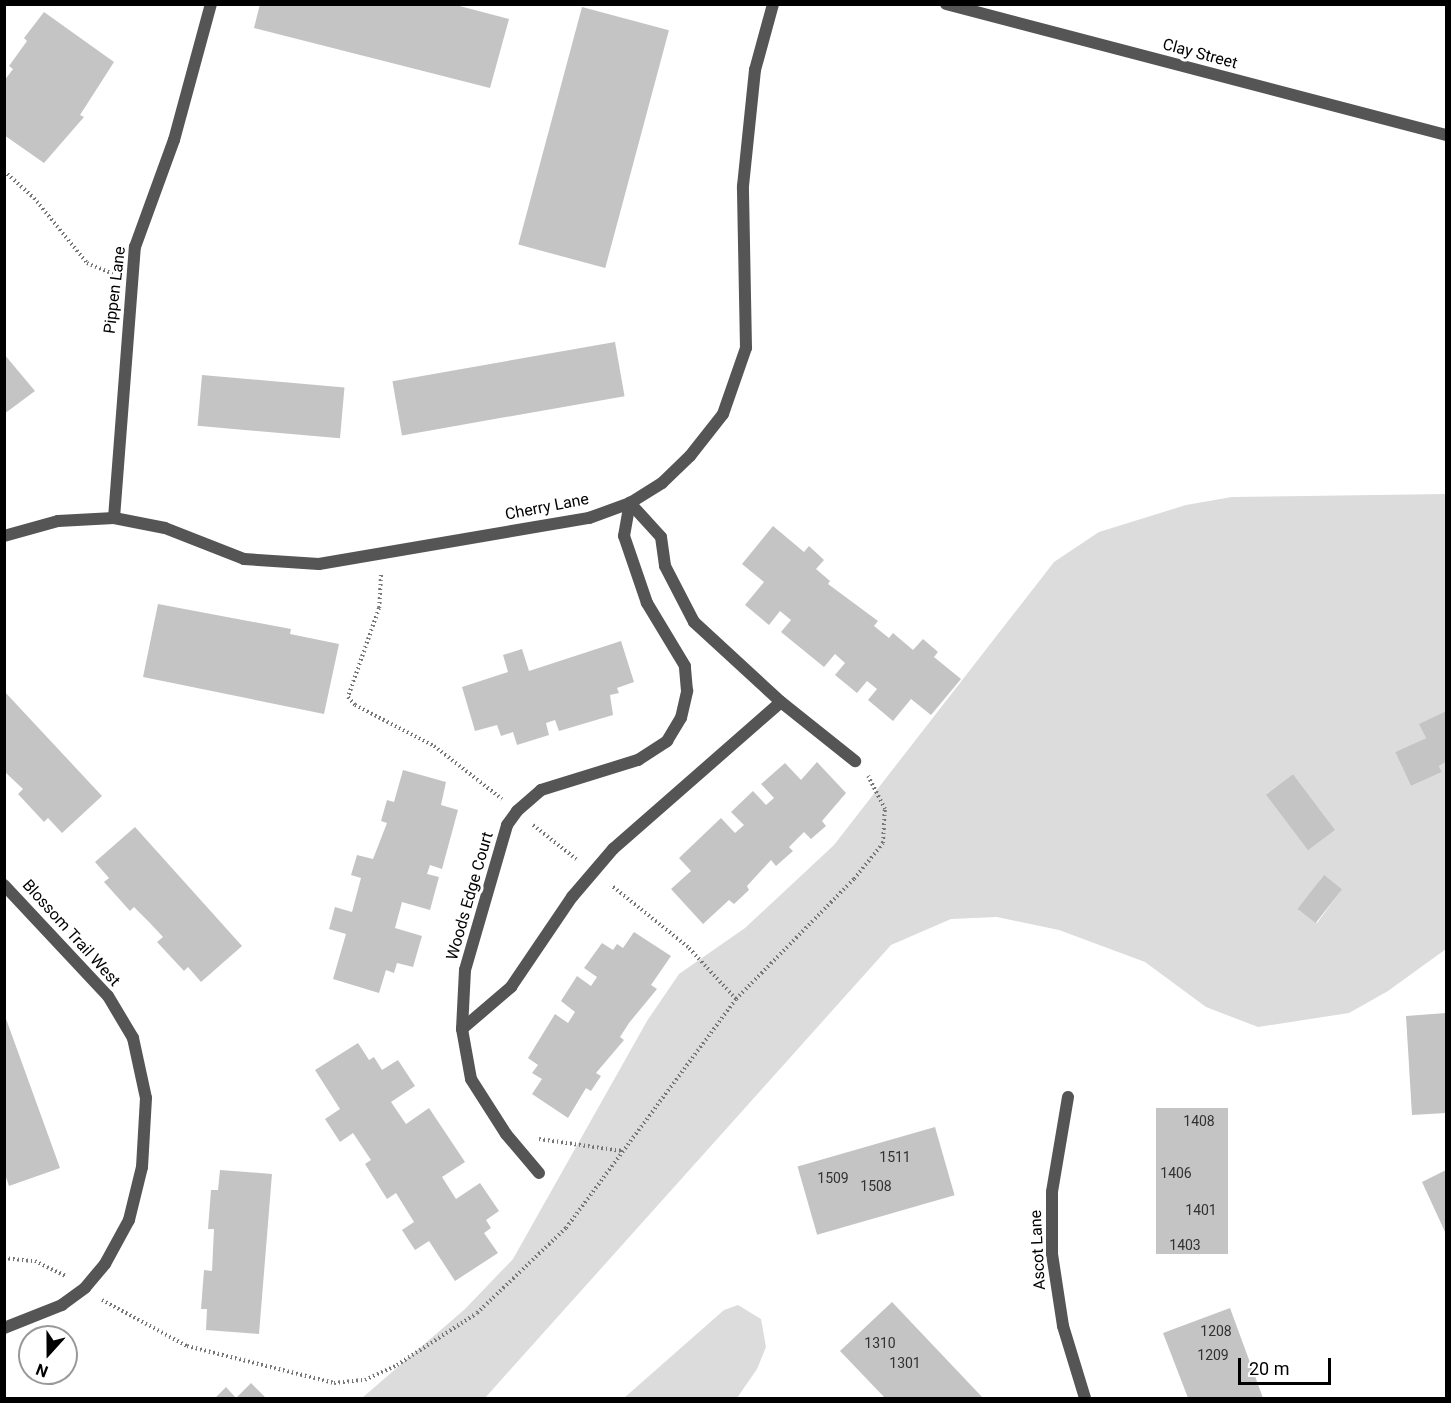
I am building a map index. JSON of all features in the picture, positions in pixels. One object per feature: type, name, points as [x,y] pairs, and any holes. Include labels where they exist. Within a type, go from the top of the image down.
[{"type":"street","name":"Pippen Lane","points":[[114,518],[135,247],[174,140],[211,4]]},
{"type":"street","name":"Cherry Lane","points":[[4,536],[58,521],[114,518],[165,528],[244,558],[319,564],[589,518],[630,503],[662,483],[683,463],[723,414],[746,348],[743,186],[755,70],[773,4]]},
{"type":"street","name":"Clay Street","points":[[946,4],[1446,135]]},
{"type":"street","points":[[630,503],[661,537],[665,566],[694,622],[781,702],[855,761]]},
{"type":"street","name":"Woods Edge Court","points":[[539,1173],[506,1134],[471,1079],[462,1029],[465,970],[507,825],[541,790],[638,760],[667,741],[681,718],[687,691],[686,666],[647,603],[624,536],[630,503]]},
{"type":"street","points":[[462,1029],[511,987],[572,897],[613,849],[781,702]]},
{"type":"street","name":"Blossom Trail West","points":[[4,885],[108,996],[133,1038],[146,1098],[142,1167],[129,1220],[105,1264],[85,1288],[63,1305],[4,1328]]},
{"type":"street","name":"Ascot Lane","points":[[1068,1097],[1053,1180],[1052,1254],[1063,1326],[1085,1398]]},
{"type":"path","points":[[4,171],[34,198],[87,263],[131,279]]},
{"type":"path","points":[[736,999],[854,879],[884,843],[885,809],[878,789],[855,761]]},
{"type":"path","points":[[506,1134],[622,1151]]},
{"type":"shaded area","points":[[1446,494],[1446,711],[1420,724],[1426,738],[1395,752],[1411,786],[1442,772],[1439,766],[1446,762],[1446,949],[1388,991],[1349,1013],[1258,1027],[1206,1007],[1145,962],[1059,930],[997,917],[951,919],[891,945],[485,1398],[362,1398],[465,1309],[513,1259],[647,1021],[679,974],[745,928],[834,845],[1054,562],[1099,532],[1186,505],[1232,497]],"holes":[[[1293,774],[1335,830],[1308,850],[1266,794]],[[1323,876],[1342,889],[1317,923],[1299,910]]]},
{"type":"shaded area","points":[[738,1305],[761,1319],[766,1347],[757,1369],[737,1398],[624,1398],[724,1310]]},
{"type":"building","points":[[260,4],[452,4],[509,19],[490,88],[254,28]]},
{"type":"building","points":[[582,7],[669,30],[605,268],[518,245]]},
{"type":"building","points":[[44,12],[114,62],[80,115],[84,117],[44,163],[4,135],[4,81],[13,69],[9,66],[27,41],[24,38]]},
{"type":"building","points":[[615,342],[625,396],[402,435],[392,381]]},
{"type":"building","points":[[4,354],[35,391],[4,414]]},
{"type":"building","points":[[202,375],[344,387],[340,438],[198,426]]},
{"type":"building","points":[[773,526],[804,552],[809,546],[824,560],[816,569],[830,581],[828,584],[878,621],[874,626],[889,638],[893,633],[913,650],[923,639],[938,652],[934,657],[961,679],[931,715],[911,699],[893,721],[868,700],[877,689],[867,681],[857,693],[835,675],[845,663],[835,654],[824,667],[781,632],[791,620],[780,611],[769,625],[745,605],[764,582],[742,564]]},
{"type":"building","points":[[158,604],[291,629],[290,634],[339,644],[324,714],[143,677]]},
{"type":"building","points":[[621,641],[634,682],[617,688],[619,693],[610,695],[613,715],[559,731],[555,720],[546,723],[549,735],[517,745],[513,732],[501,736],[497,725],[475,731],[462,687],[508,672],[503,655],[522,649],[529,671]]},
{"type":"building","points":[[4,691],[102,796],[62,833],[48,818],[44,822],[18,794],[23,789],[4,771]]},
{"type":"building","points":[[1446,711],[1446,762],[1439,766],[1442,772],[1411,786],[1395,752],[1426,738],[1419,724]]},
{"type":"building","points":[[817,762],[846,793],[822,821],[826,826],[811,839],[804,832],[789,847],[793,851],[776,866],[771,860],[747,886],[749,890],[734,904],[729,900],[703,924],[671,889],[691,871],[679,858],[721,818],[735,833],[744,825],[731,812],[753,791],[766,805],[774,798],[761,784],[785,763],[801,780]]},
{"type":"building","points":[[403,770],[446,782],[441,805],[458,810],[442,869],[430,865],[427,874],[439,877],[430,910],[402,902],[395,928],[422,936],[413,967],[397,963],[394,973],[386,970],[379,993],[333,979],[346,934],[329,929],[335,907],[352,912],[361,878],[351,875],[357,855],[373,859],[387,823],[381,821],[387,800],[394,802]]},
{"type":"building","points":[[1293,774],[1335,830],[1308,850],[1266,794]]},
{"type":"building","points":[[135,827],[242,946],[201,982],[188,967],[184,971],[157,942],[163,937],[134,907],[130,911],[104,882],[109,878],[95,862]]},
{"type":"building","points":[[1324,875],[1342,889],[1316,923],[1298,909]]},
{"type":"building","points":[[634,932],[671,956],[651,985],[657,989],[629,1023],[620,1037],[624,1040],[596,1073],[601,1076],[591,1091],[586,1088],[568,1118],[532,1094],[542,1079],[532,1073],[538,1065],[528,1058],[555,1014],[568,1023],[575,1012],[561,1001],[577,976],[591,986],[597,977],[584,968],[602,943],[613,950],[617,944],[623,948]]},
{"type":"building","points":[[1446,1013],[1446,1113],[1412,1115],[1406,1016]]},
{"type":"building","points":[[5,1016],[60,1168],[9,1186],[5,1174]]},
{"type":"building","points":[[358,1043],[369,1060],[374,1057],[382,1070],[398,1060],[415,1086],[391,1102],[406,1124],[429,1108],[465,1162],[442,1177],[456,1199],[480,1183],[499,1211],[486,1220],[491,1228],[484,1233],[498,1253],[455,1281],[429,1241],[415,1250],[402,1230],[414,1222],[396,1193],[387,1199],[365,1164],[371,1160],[353,1133],[340,1142],[325,1119],[340,1109],[315,1070]]},
{"type":"building","points":[[1156,1108],[1228,1108],[1228,1254],[1156,1254]]},
{"type":"building","points":[[935,1127],[955,1195],[817,1235],[798,1166]]},
{"type":"building","points":[[220,1170],[272,1174],[259,1334],[206,1330],[207,1309],[201,1309],[204,1270],[212,1271],[214,1229],[208,1229],[211,1190],[218,1190]]},
{"type":"building","points":[[1446,1170],[1446,1234],[1422,1182]]},
{"type":"building","points":[[892,1302],[983,1398],[885,1398],[840,1351]]},
{"type":"building","points":[[1230,1308],[1263,1398],[1188,1398],[1163,1333]]},
{"type":"building","points":[[251,1383],[266,1398],[236,1398]]},
{"type":"building","points":[[226,1387],[236,1398],[215,1398]]}]
